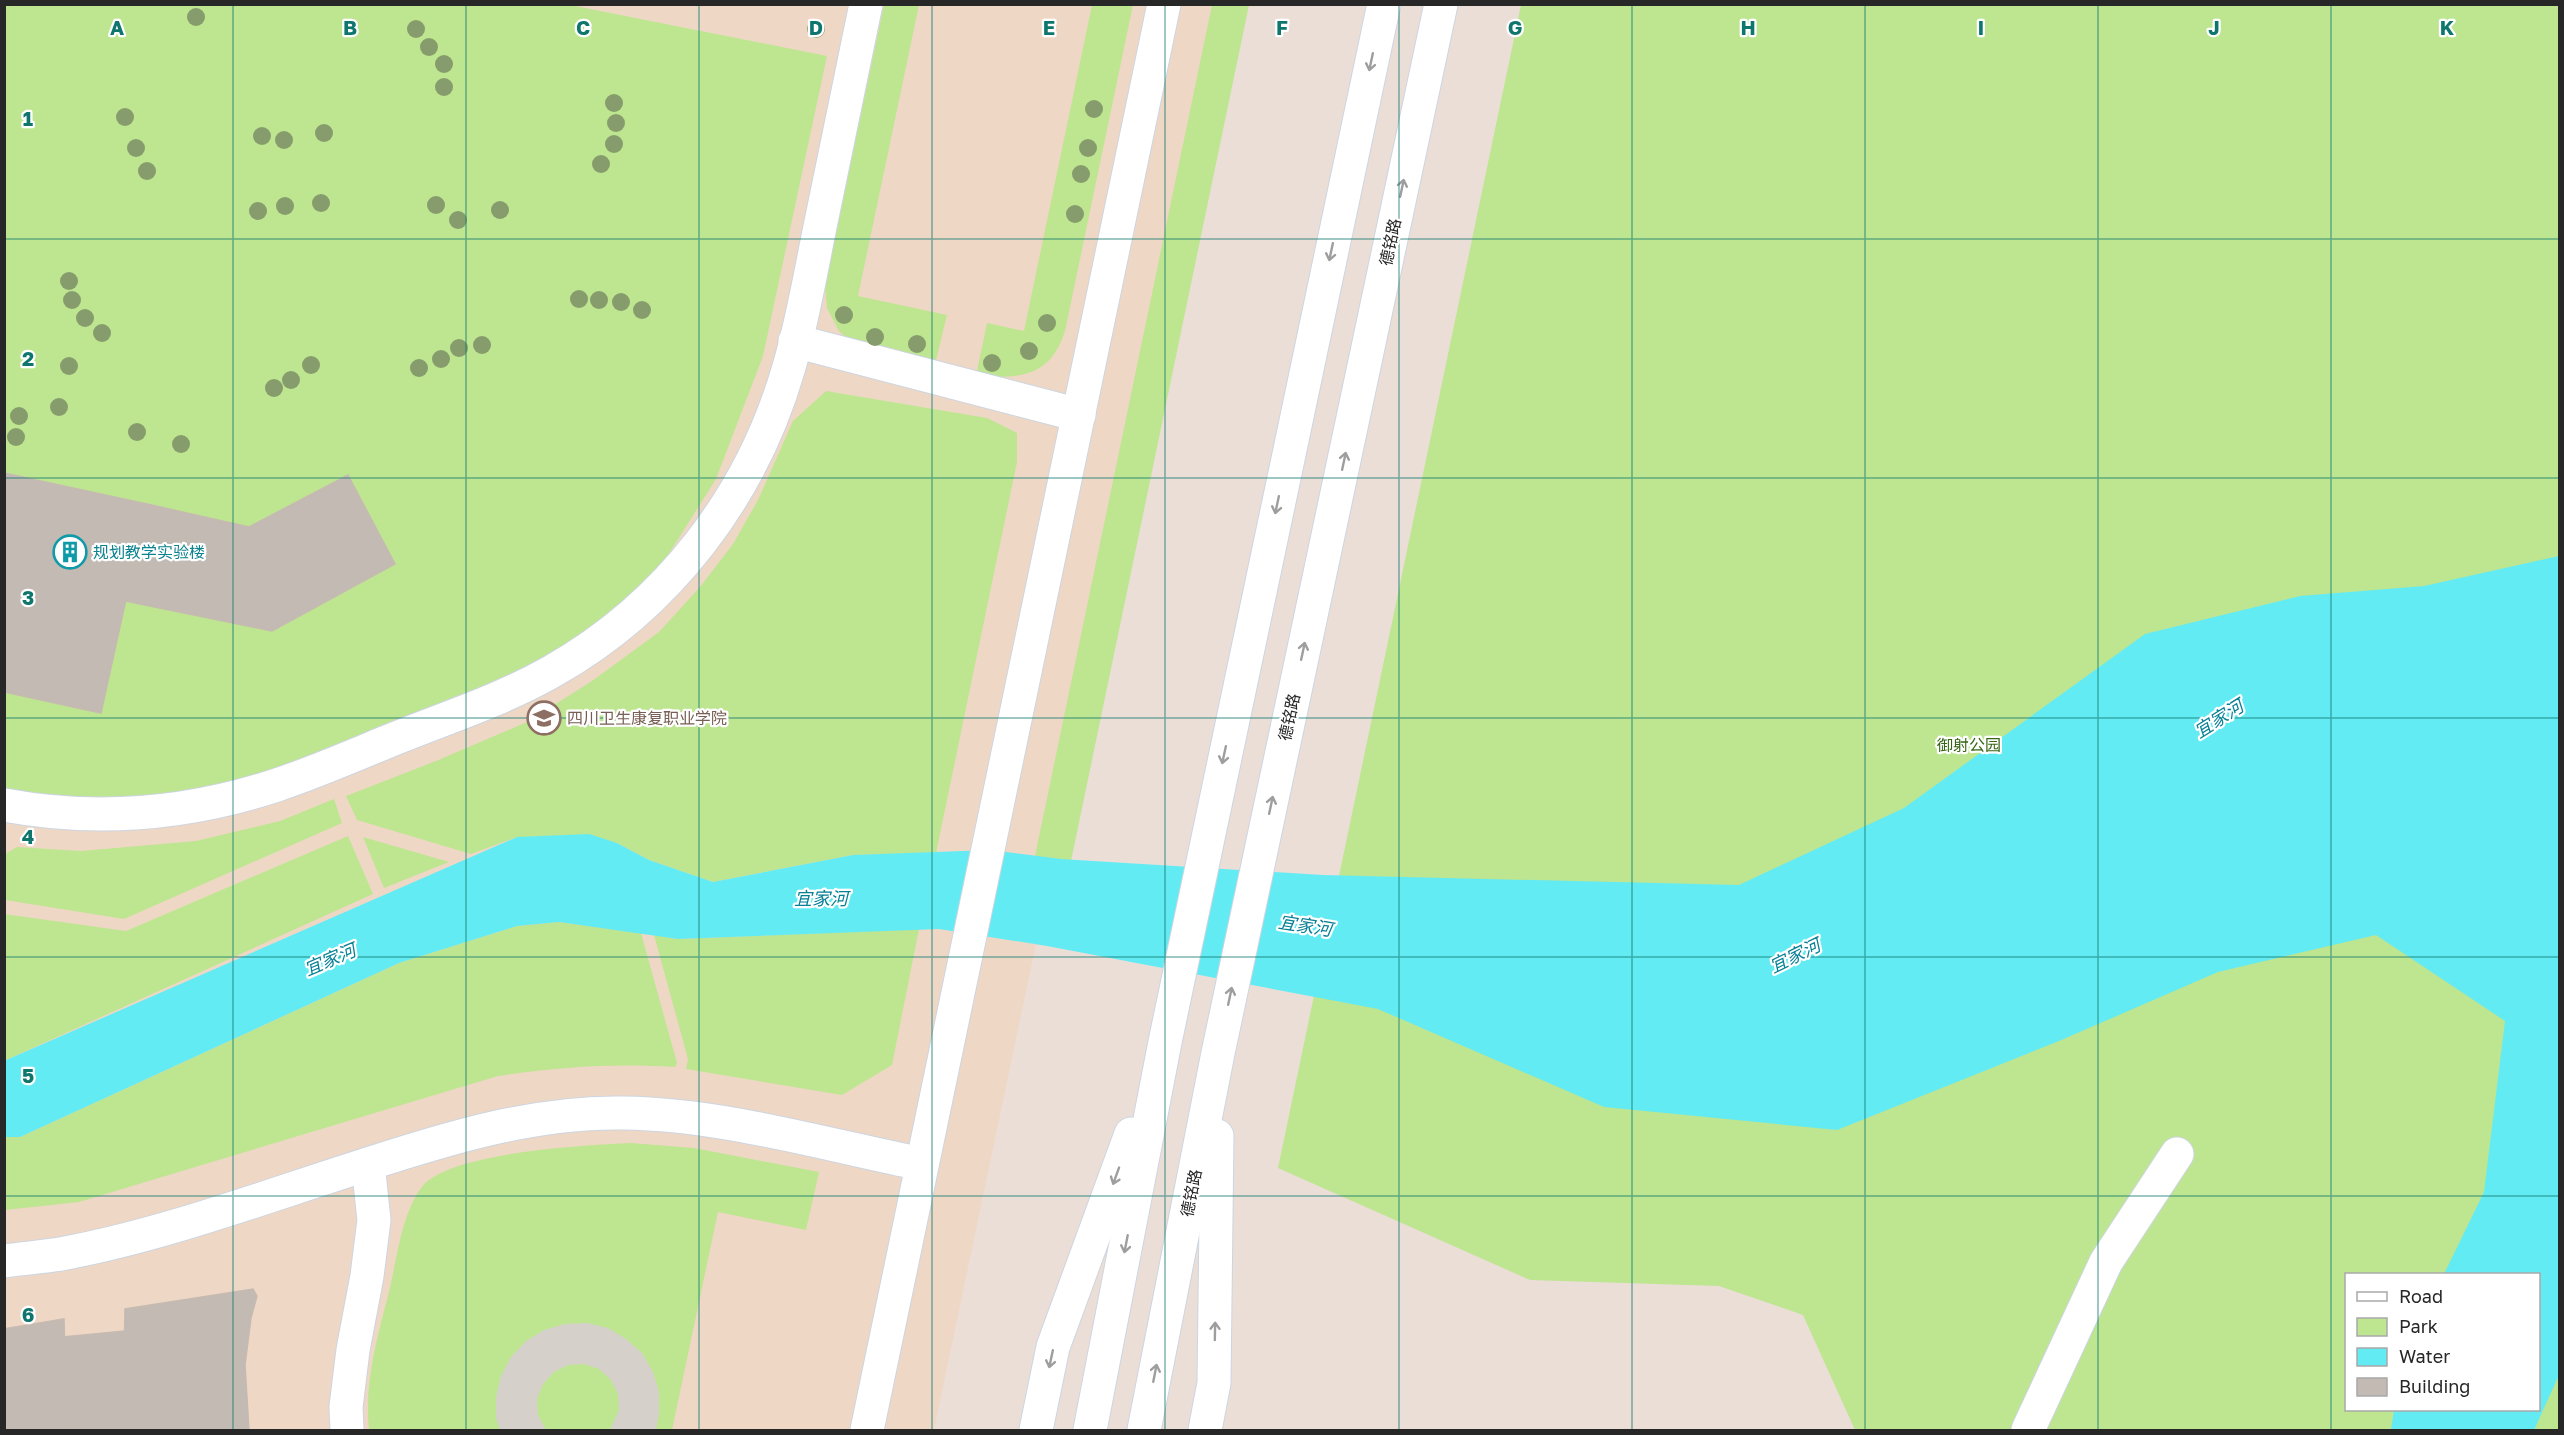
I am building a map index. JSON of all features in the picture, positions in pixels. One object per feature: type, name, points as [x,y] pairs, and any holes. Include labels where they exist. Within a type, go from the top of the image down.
[{"type":"street","points":[[4,805],[102,814],[162,810],[222,800],[281,784],[454,717],[550,673],[601,640],[648,602],[690,557],[709,532],[742,481],[769,425],[789,367],[795,341],[866,4]]},
{"type":"street","points":[[867,1431],[1164,4]]},
{"type":"street","points":[[1090,1431],[1165,1042],[1383,4]]},
{"type":"street","name":"德铭路","points":[[1144,1431],[1218,1053],[1441,4]]},
{"type":"street","points":[[795,341],[1079,415]]},
{"type":"street","points":[[1036,1431],[1053,1347],[1165,1042]]},
{"type":"street","points":[[1205,1431],[1214,1383],[1218,1053]]},
{"type":"street","points":[[4,1261],[65,1253],[124,1239],[484,1130],[564,1116],[624,1113],[708,1120],[922,1164]]},
{"type":"street","points":[[2028,1431],[2106,1262],[2177,1154]]},
{"type":"street","points":[[347,1431],[346,1407],[353,1350],[367,1276],[374,1220],[368,1164]]},
{"type":"shaded area","name":"四川卫生康复职业学院","points":[[5,5],[1233,5],[934,1430],[5,1430]]},
{"type":"shaded area","points":[[587,1323],[608,1328],[626,1339],[642,1353],[653,1372],[659,1392],[656,1430],[610,1430],[619,1410],[618,1394],[611,1380],[599,1369],[584,1364],[568,1365],[554,1372],[543,1384],[537,1399],[538,1415],[546,1430],[500,1430],[496,1418],[496,1397],[501,1376],[511,1357],[526,1341],[544,1330],[565,1324]]},
{"type":"green space","points":[[4,5],[570,5],[827,56],[763,356],[716,479],[658,571],[578,638],[508,677],[321,757],[197,799],[5,798]]},
{"type":"green space","points":[[884,5],[919,5],[858,296],[947,315],[935,364],[855,345],[839,331],[827,308],[825,285]]},
{"type":"green space","points":[[1092,5],[1133,5],[1065,331],[1052,357],[1034,371],[1022,375],[981,376],[977,371],[987,323],[1024,331]]},
{"type":"green space","points":[[1212,5],[1249,5],[1071,861],[1035,856]]},
{"type":"green space","name":"御射公园","points":[[1521,5],[2559,5],[2559,1430],[1855,1430],[1803,1315],[1719,1286],[1530,1280],[1278,1168]]},
{"type":"green space","points":[[826,391],[987,418],[1017,433],[1017,462],[936,853],[853,855],[713,882],[649,860],[617,843],[517,837],[471,854],[357,820],[346,796],[527,722],[592,681],[659,632],[700,587],[733,544],[758,500],[793,421]]},
{"type":"green space","points":[[334,799],[342,823],[124,919],[5,900],[5,854],[17,847],[81,851],[196,841],[280,821]]},
{"type":"green space","points":[[348,836],[373,894],[4,1061],[4,914],[126,931]]},
{"type":"green space","points":[[363,837],[449,862],[384,888]]},
{"type":"green space","points":[[559,922],[641,933],[677,1063],[675,1067],[630,1065],[586,1067],[498,1076],[79,1202],[5,1210],[5,1137],[20,1137],[399,963],[517,926]]},
{"type":"green space","points":[[919,929],[892,1065],[842,1095],[686,1069],[688,1059],[654,935],[678,939]]},
{"type":"green space","points":[[631,1143],[694,1148],[819,1172],[806,1230],[718,1212],[672,1430],[369,1430],[368,1395],[376,1343],[404,1225],[421,1188],[435,1176],[458,1166],[487,1158],[552,1149]]},
{"type":"water","name":"宜家河","points":[[2559,556],[2560,1373],[2534,1430],[2391,1430],[2394,1411],[2540,1411],[2540,1273],[2444,1273],[2484,1192],[2505,1021],[2376,935],[2218,972],[2059,1041],[1837,1130],[1604,1107],[1378,1009],[1047,946],[939,929],[678,939],[559,922],[517,926],[399,963],[20,1137],[5,1137],[4,1061],[517,837],[589,834],[617,843],[649,860],[713,882],[853,855],[990,850],[1061,859],[1323,875],[1739,885],[1904,808],[2145,634],[2300,596],[2424,586]]},
{"type":"building","name":"规划教学实验楼","points":[[4,473],[147,504],[101,713],[4,692]]},
{"type":"building","points":[[348,475],[395,564],[272,631],[125,601],[147,504],[249,527]]},
{"type":"building","points":[[253,1289],[257,1296],[251,1318],[245,1365],[249,1430],[130,1430],[124,1362],[125,1309]]},
{"type":"building","points":[[64,1319],[66,1400],[70,1430],[4,1430],[4,1329]]},
{"type":"building","points":[[124,1331],[130,1430],[70,1430],[63,1337]]},
{"type":"place","name":"规划教学实验楼","points":[[70,552]]},
{"type":"place","name":"四川卫生康复职业学院","points":[[544,718]]}]
